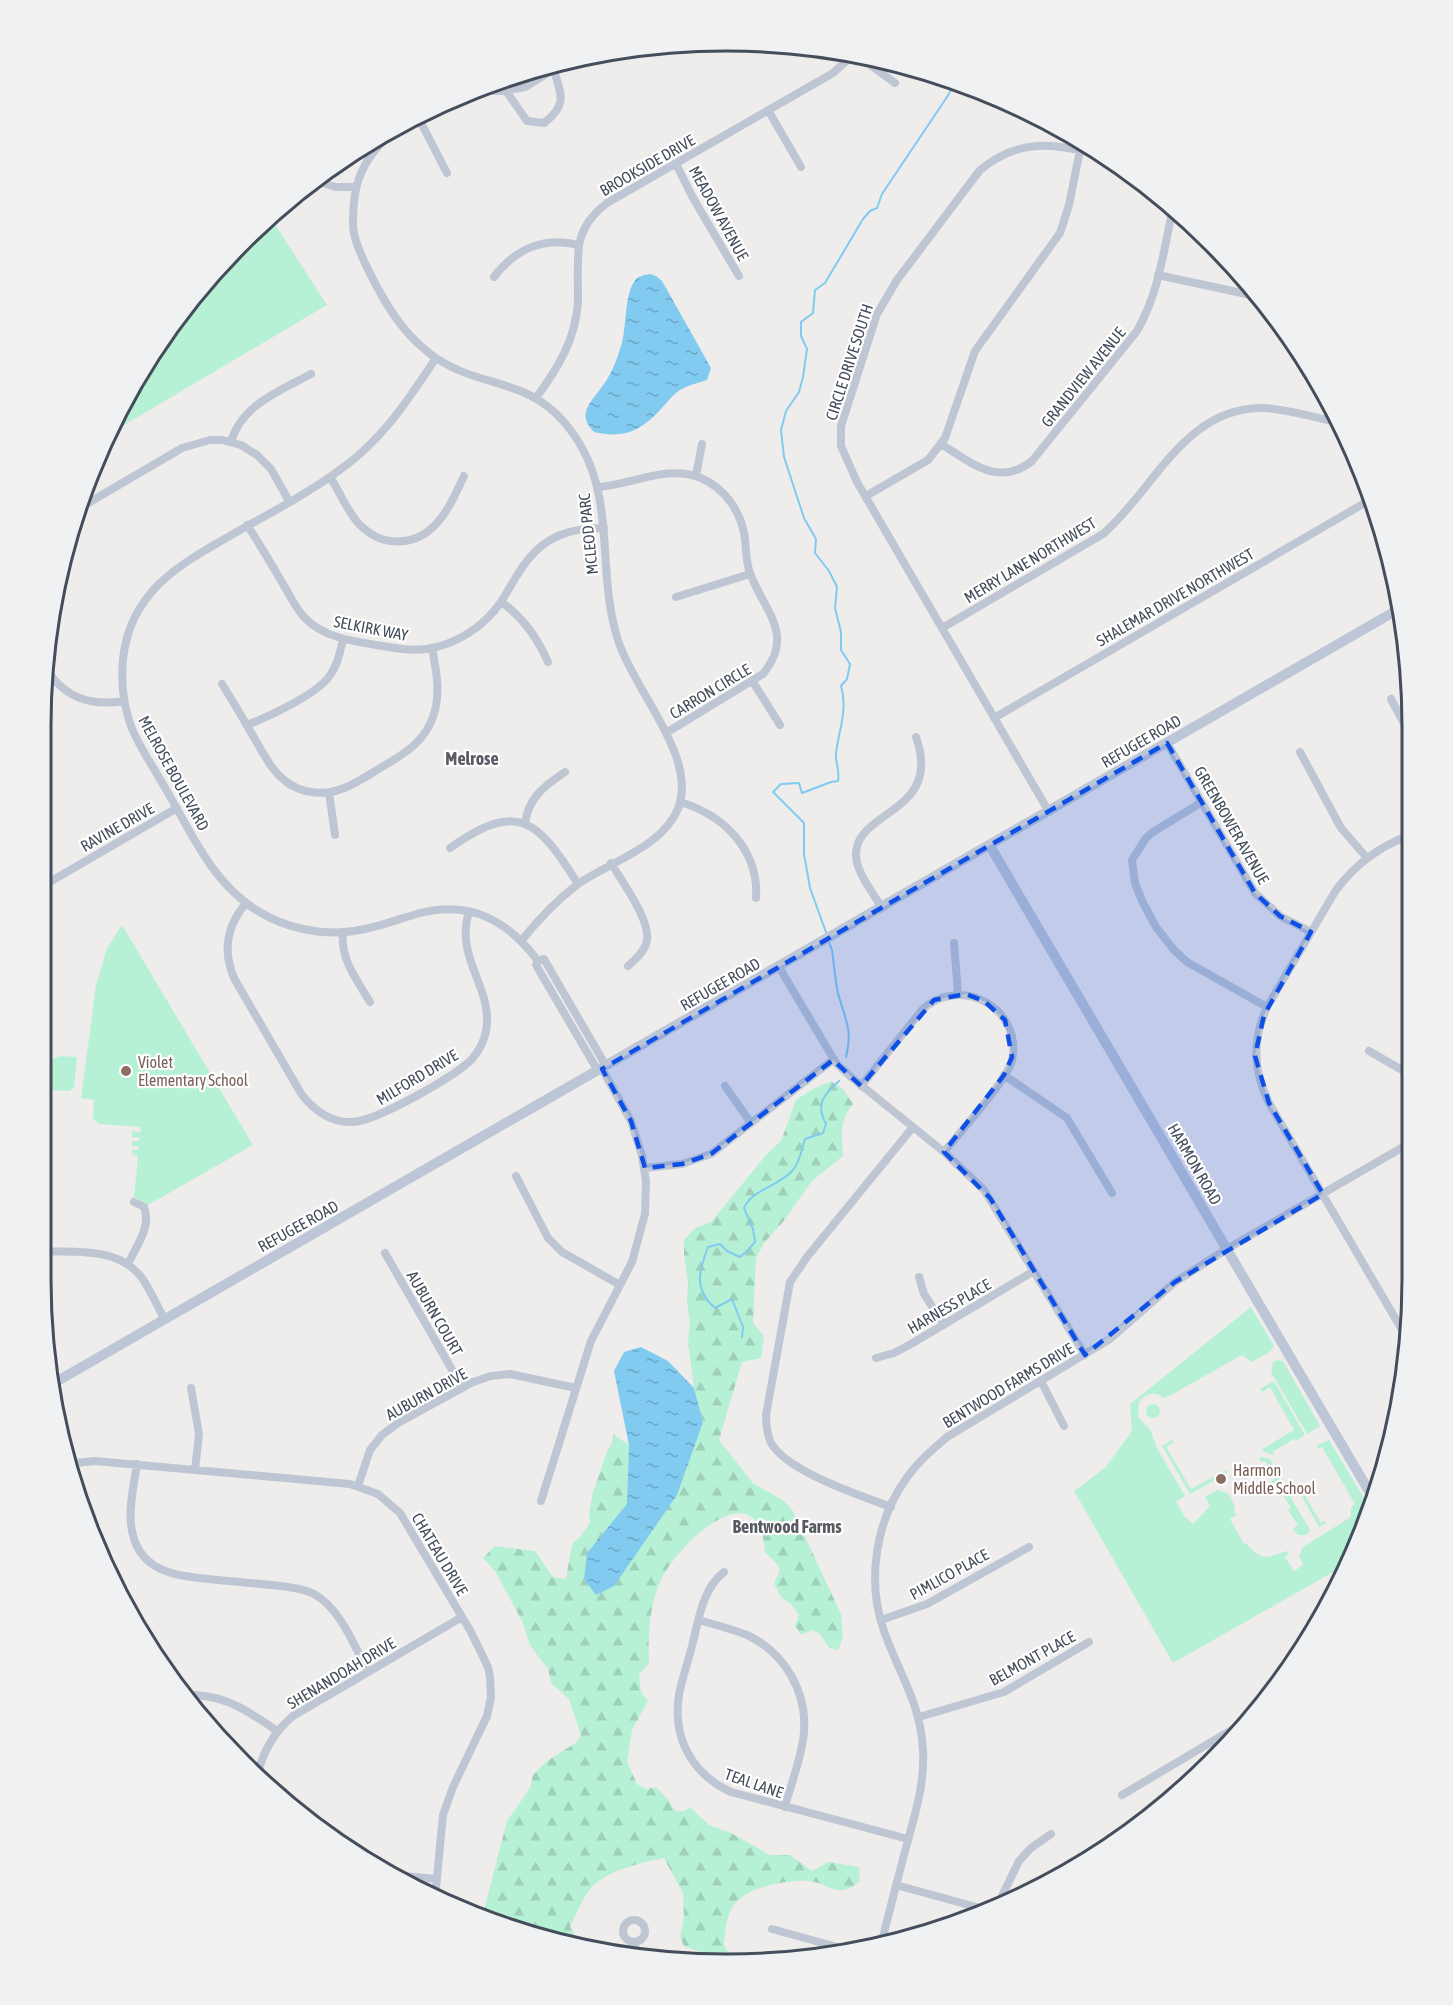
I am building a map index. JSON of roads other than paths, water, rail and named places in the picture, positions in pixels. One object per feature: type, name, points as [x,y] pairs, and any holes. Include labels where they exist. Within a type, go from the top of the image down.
[{"type":"main road","name":"REFUGEE ROAD","points":[[59,1380],[1392,613]]},
{"type":"main road","name":"HARMON ROAD","points":[[990,846],[1368,1489]]},
{"type":"street","name":"BROOKSIDE DRIVE","points":[[536,398],[563,358],[573,330],[578,301],[579,245],[586,224],[598,210],[833,73],[845,62]]},
{"type":"street","points":[[874,68],[895,83]]},
{"type":"street","points":[[507,91],[527,121],[544,123],[558,111],[560,102],[554,73]]},
{"type":"street","points":[[498,91],[525,87],[544,76]]},
{"type":"street","points":[[768,110],[801,167]]},
{"type":"street","points":[[422,124],[447,173]]},
{"type":"street","name":"CIRCLE DRIVE SOUTH","points":[[1048,812],[844,455],[841,446],[841,426],[873,323],[886,297],[967,185],[988,164],[1010,151],[1033,145],[1052,145],[1078,150]]},
{"type":"street","name":"MCLEOD PARC","points":[[374,150],[364,166],[356,188],[352,213],[354,233],[368,270],[387,305],[417,343],[436,358],[467,375],[524,391],[536,398],[556,413],[575,436],[589,462],[598,487],[613,626],[626,663],[674,748],[680,767],[682,786],[680,802],[675,814],[663,830],[649,842],[611,863],[563,895],[521,941]]},
{"type":"street","points":[[866,496],[928,460],[941,444],[947,433],[975,351],[1060,233],[1069,205],[1080,151]]},
{"type":"street","name":"MEADOW AVENUE","points":[[676,164],[693,198],[739,276]]},
{"type":"street","points":[[325,184],[356,188]]},
{"type":"street","name":"GRANDVIEW AVENUE","points":[[941,444],[970,463],[989,471],[1007,473],[1025,467],[1039,454],[1137,331],[1149,308],[1171,218]]},
{"type":"street","points":[[494,277],[510,259],[532,246],[551,242],[579,245]]},
{"type":"street","points":[[1158,275],[1244,294]]},
{"type":"street","name":"MELROSE BOULEVARD","points":[[436,358],[384,432],[359,456],[330,477],[176,568],[161,580],[132,624],[122,668],[124,701],[136,739],[214,871],[246,903],[267,916],[289,925],[323,931],[343,932],[372,927],[448,909],[469,911],[496,921],[521,941],[538,961],[536,965],[602,1069],[631,1121],[645,1168],[646,1200],[642,1229],[632,1262],[591,1341],[541,1502]]},
{"type":"street","points":[[231,442],[237,424],[250,410],[311,374]]},
{"type":"street","name":"MERRY LANE NORTHWEST","points":[[942,628],[1103,534],[1124,514],[1192,433],[1209,421],[1237,411],[1266,408],[1328,420]]},
{"type":"street","points":[[90,501],[182,448],[210,440],[231,442],[249,449],[265,461],[289,501]]},
{"type":"street","points":[[696,476],[702,444]]},
{"type":"street","name":"CARRON CIRCLE","points":[[598,487],[665,474],[684,474],[696,476],[719,490],[737,512],[744,532],[750,574],[775,621],[777,642],[774,658],[769,667],[753,682],[666,734]]},
{"type":"street","points":[[330,477],[361,526],[376,537],[404,542],[422,536],[436,525],[447,510],[464,476]]},
{"type":"street","name":"SHALEMAR DRIVE NORTHWEST","points":[[994,718],[1364,503]]},
{"type":"street","name":"SELKIRK WAY","points":[[247,525],[293,602],[305,618],[320,630],[343,639],[408,650],[432,648],[453,641],[486,620],[501,602],[527,561],[548,541],[576,530],[604,528]]},
{"type":"street","points":[[676,597],[750,574]]},
{"type":"street","points":[[501,602],[529,628],[548,662]]},
{"type":"street","points":[[247,725],[280,710],[321,685],[336,663],[343,639]]},
{"type":"street","points":[[222,684],[265,758],[283,779],[309,792],[329,792],[349,786],[396,759],[412,748],[425,733],[434,716],[437,697],[436,667],[432,648]]},
{"type":"street","points":[[52,678],[61,689],[78,698],[97,703],[124,701]]},
{"type":"street","points":[[753,682],[780,725]]},
{"type":"street","points":[[1391,699],[1402,719]]},
{"type":"street","points":[[882,908],[860,870],[857,848],[862,834],[899,808],[916,784],[921,766],[921,750],[916,737]]},
{"type":"street","name":"GREENBOWER AVENUE","points":[[1167,743],[1255,893],[1280,916],[1311,932]]},
{"type":"street","points":[[1300,752],[1341,828],[1367,858]]},
{"type":"street","points":[[525,824],[526,814],[534,797],[566,772]]},
{"type":"street","points":[[329,792],[335,835]]},
{"type":"street","points":[[680,802],[714,816],[735,835],[753,869],[756,898]]},
{"type":"street","points":[[1202,802],[1153,832],[1140,846],[1132,860],[1138,893],[1164,938],[1184,959],[1268,1007]]},
{"type":"street","name":"RAVINE DRIVE","points":[[51,880],[177,808]]},
{"type":"street","points":[[450,848],[477,830],[493,823],[510,821],[525,824],[537,831],[550,844],[578,884]]},
{"type":"street","points":[[1401,1327],[1269,1103],[1258,1076],[1255,1047],[1259,1027],[1268,1007],[1342,882],[1367,858],[1390,843],[1402,838]]},
{"type":"street","points":[[611,863],[647,929],[646,946],[628,966]]},
{"type":"street","name":"MILFORD DRIVE","points":[[246,903],[231,927],[227,945],[228,963],[235,980],[309,1104],[333,1119],[352,1122],[381,1115],[449,1077],[472,1059],[483,1043],[487,1014],[465,940],[469,911]]},
{"type":"street","points":[[343,932],[342,941],[346,959],[370,1002]]},
{"type":"street","points":[[954,943],[958,994]]},
{"type":"street","points":[[779,967],[834,1059],[861,1086],[944,1152],[984,1190],[1085,1355]]},
{"type":"street","points":[[861,1086],[922,1010],[934,1000],[958,994],[984,1001],[999,1013],[1009,1029],[1013,1048],[1010,1067],[944,1152]]},
{"type":"street","points":[[1369,1051],[1402,1070]]},
{"type":"street","points":[[645,1168],[682,1164],[707,1157],[834,1059]]},
{"type":"street","points":[[1004,1075],[1067,1118],[1112,1193]]},
{"type":"street","points":[[725,1086],[751,1123]]},
{"type":"street","points":[[891,1507],[809,1473],[784,1458],[768,1434],[766,1415],[790,1282],[807,1257],[913,1127]]},
{"type":"street","name":"BENTWOOD FARMS DRIVE","points":[[883,1935],[922,1781],[923,1752],[919,1717],[912,1694],[891,1649],[881,1620],[876,1592],[876,1562],[883,1528],[891,1507],[908,1476],[939,1443],[971,1421],[1110,1340],[1174,1282],[1402,1148]]},
{"type":"street","points":[[516,1176],[554,1246],[620,1285]]},
{"type":"street","points":[[128,1264],[141,1237],[147,1217],[144,1207],[134,1202]]},
{"type":"street","points":[[51,1252],[104,1254],[122,1260],[146,1285],[165,1320]]},
{"type":"street","name":"AUBURN COURT","points":[[385,1253],[462,1387]]},
{"type":"street","name":"HARNESS PLACE","points":[[876,1358],[894,1353],[1034,1271]]},
{"type":"street","points":[[919,1277],[924,1294],[944,1325]]},
{"type":"street","name":"AUBURN DRIVE","points":[[358,1486],[370,1450],[382,1435],[462,1387],[482,1378],[510,1374],[576,1389]]},
{"type":"street","points":[[1041,1381],[1064,1426]]},
{"type":"street","points":[[191,1388],[199,1434],[195,1470]]},
{"type":"street","name":"CHATEAU DRIVE","points":[[77,1462],[137,1464],[358,1486],[378,1494],[400,1513],[462,1617],[488,1667],[491,1697],[487,1716],[446,1806],[440,1834],[436,1888]]},
{"type":"street","points":[[137,1464],[131,1524],[136,1543],[154,1566],[182,1577],[282,1586],[315,1594],[335,1614],[368,1671]]},
{"type":"street","name":"PIMLICO PLACE","points":[[881,1620],[927,1604],[1029,1547]]},
{"type":"street","name":"TEAL LANE","points":[[724,1572],[710,1587],[699,1620],[678,1707],[680,1736],[687,1754],[698,1770],[720,1788],[738,1795],[908,1839]]},
{"type":"street","name":"SHENANDOAH DRIVE","points":[[260,1766],[268,1744],[277,1731],[305,1708],[462,1617]]},
{"type":"street","points":[[699,1620],[746,1635],[763,1645],[784,1664],[794,1681],[803,1708],[804,1730],[785,1808]]},
{"type":"street","name":"BELMONT PLACE","points":[[919,1717],[1004,1692],[1089,1642]]},
{"type":"street","points":[[196,1695],[232,1702],[277,1731]]},
{"type":"street","points":[[1122,1794],[1225,1734]]},
{"type":"street","points":[[1003,1895],[1019,1861],[1031,1848],[1051,1834]]},
{"type":"street","points":[[414,1877],[436,1879]]},
{"type":"street","points":[[896,1885],[975,1907]]},
{"type":"street","points":[[772,1929],[831,1945]]},
{"type":"street","points":[[635,1942],[635,1948]]},
{"type":"water","points":[[650,274],[662,281],[711,368],[707,380],[677,392],[653,417],[638,428],[623,434],[594,432],[586,421],[587,408],[607,380],[618,356],[631,288],[637,278]]},
{"type":"water","points":[[641,1347],[668,1361],[694,1388],[703,1422],[677,1495],[614,1586],[596,1595],[584,1579],[587,1553],[627,1504],[629,1445],[614,1371],[624,1352]]},
{"type":"waterway","points":[[827,935],[810,888],[804,854],[804,823],[773,792],[781,784],[799,783],[802,793],[838,781],[836,753],[844,703],[841,686],[847,679],[850,664],[841,650],[841,632],[835,608],[837,587],[829,571],[815,553],[816,539],[804,518],[784,457],[781,430],[786,411],[799,392],[803,377],[807,349],[801,336],[801,322],[813,313],[815,290],[825,283],[863,219],[870,211],[877,208],[882,194],[951,89]]},
{"type":"waterway","points":[[828,940],[848,1031],[846,1057]]},
{"type":"waterway","points":[[742,1337],[743,1327],[732,1299],[715,1308],[703,1294],[700,1272],[708,1247],[720,1244],[727,1251],[740,1257],[755,1242],[753,1229],[744,1208],[753,1196],[781,1180],[793,1170],[805,1139],[823,1133],[826,1124],[821,1105],[825,1095],[839,1081]]},
{"type":"place","name":"Violet Elementary School","points":[[126,1071]]},
{"type":"place","name":"Harmon Middle School","points":[[1221,1479]]},
{"type":"district","name":"Melrose","points":[[472,759]]},
{"type":"district","name":"Bentwood Farms","points":[[787,1527]]}]
